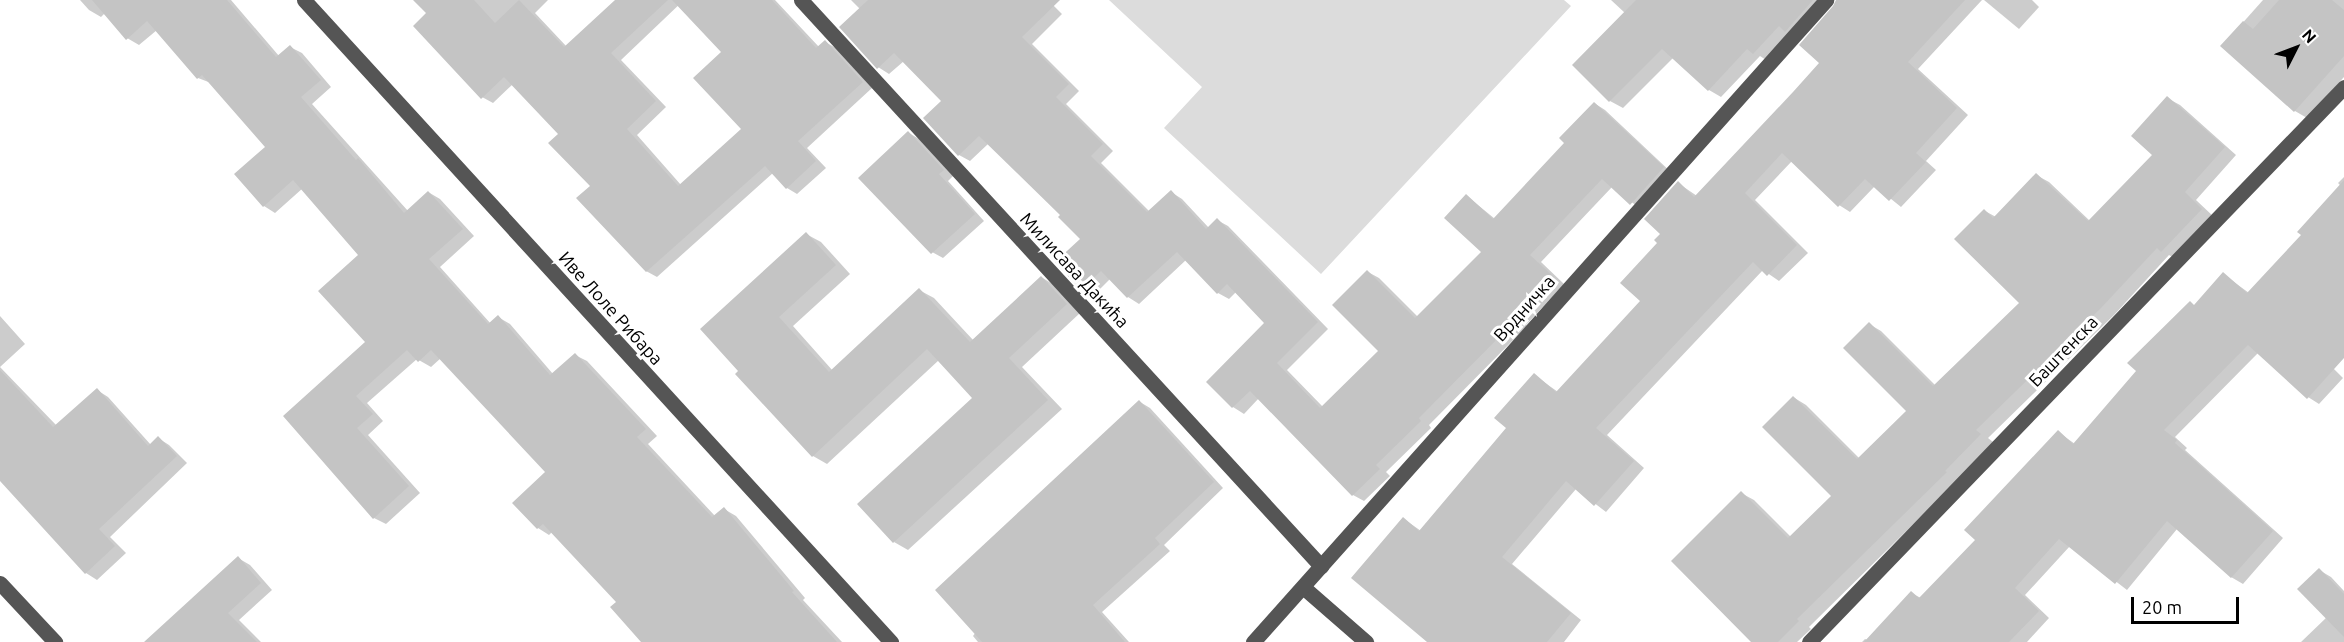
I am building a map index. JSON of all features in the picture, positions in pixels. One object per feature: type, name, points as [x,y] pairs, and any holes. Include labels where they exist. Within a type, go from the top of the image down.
[{"type":"street","name":"Иве Лоле Рибара","points":[[304,0],[891,642]]},
{"type":"street","name":"Милисава Дакића","points":[[801,0],[1321,566]]},
{"type":"street","name":"Врдничка","points":[[1252,642],[1826,0]]},
{"type":"street","name":"Баштенска","points":[[1809,642],[2344,87]]},
{"type":"street","points":[[0,583],[55,642]]},
{"type":"street","points":[[1303,586],[1366,642]]},
{"type":"shaded area","points":[[1109,0],[1564,0],[1571,6],[1321,274],[1164,128],[1202,87]]},
{"type":"building","points":[[92,0],[227,0],[276,57],[290,45],[321,80],[301,97],[356,160],[358,158],[404,213],[428,191],[463,229],[429,259],[488,324],[498,315],[550,375],[575,353],[646,429],[637,437],[712,517],[724,507],[794,591],[792,592],[837,642],[641,642],[610,607],[616,602],[543,524],[537,529],[512,503],[545,472],[431,350],[418,362],[407,350],[356,396],[373,414],[357,428],[409,486],[373,519],[283,416],[365,342],[318,291],[358,255],[293,180],[263,207],[234,174],[265,147],[202,75],[197,79],[147,21],[126,40]]},
{"type":"building","points":[[413,0],[474,0],[495,23],[519,0],[564,47],[615,0],[668,0],[611,53],[656,101],[627,129],[678,186],[741,129],[693,78],[721,52],[672,0],[772,0],[816,48],[825,40],[863,82],[798,141],[816,161],[786,189],[765,166],[646,272],[576,198],[590,186],[548,143],[558,134],[504,77],[481,99],[413,26],[426,13]]},
{"type":"building","points":[[868,0],[1060,0],[1022,37],[1069,84],[1056,97],[1103,144],[1091,156],[1147,212],[1171,190],[1206,229],[1217,218],[1318,322],[1277,363],[1320,408],[1378,351],[1332,305],[1367,270],[1415,318],[1481,252],[1444,218],[1466,194],[1493,219],[1564,143],[1559,138],[1594,102],[1664,167],[1630,205],[1602,179],[1530,255],[1554,277],[1515,318],[1517,319],[1419,418],[1421,421],[1376,465],[1380,469],[1352,496],[1250,391],[1232,408],[1206,382],[1264,323],[1227,284],[1217,294],[1177,252],[1127,298],[1101,271],[1081,290],[1055,262],[1080,239],[1058,217],[1060,215],[979,136],[958,156],[923,118],[941,101],[894,53],[877,69],[839,27]]},
{"type":"building","points":[[1636,0],[1813,0],[1785,32],[1779,26],[1753,54],[1747,49],[1708,91],[1662,49],[1609,102],[1572,65]]},
{"type":"building","points":[[1836,0],[1965,0],[1908,62],[1957,108],[1916,153],[1926,162],[1889,201],[1865,179],[1838,207],[1782,153],[1745,193],[1797,245],[1767,276],[1753,262],[1596,428],[1634,461],[1594,506],[1566,481],[1502,557],[1571,613],[1547,642],[1427,642],[1351,578],[1403,517],[1419,531],[1506,428],[1494,418],[1534,373],[1556,392],[1640,301],[1620,283],[1657,243],[1654,240],[1660,234],[1644,219],[1678,181],[1694,197],[1819,63],[1799,45]]},
{"type":"building","points":[[2279,0],[2332,0],[2344,10],[2344,56],[2294,112],[2220,46],[2243,21],[2253,29]]},
{"type":"building","points":[[2167,96],[2225,147],[2185,192],[2202,209],[2161,252],[2157,248],[2101,308],[1976,430],[1981,434],[1945,471],[1947,472],[1797,619],[1799,621],[1778,642],[1751,642],[1671,561],[1741,491],[1788,538],[1831,496],[1762,427],[1793,396],[1857,459],[1906,411],[1843,348],[1869,322],[1933,386],[2019,303],[1954,239],[1984,209],[1993,218],[2036,173],[2088,221],[2152,155],[2131,136]]},
{"type":"building","points":[[908,131],[944,170],[939,174],[975,214],[931,254],[858,178]]},
{"type":"building","points":[[2344,180],[2344,358],[2307,399],[2248,345],[2164,430],[2177,440],[2175,443],[2273,531],[2231,578],[2167,521],[2115,584],[2059,539],[2015,588],[2039,611],[2009,642],[1864,642],[1911,591],[1919,598],[1975,540],[1964,530],[2058,430],[2073,444],[2136,371],[2127,363],[2190,301],[2194,305],[2223,272],[2247,293],[2301,235],[2297,232]]},
{"type":"building","points":[[806,232],[836,265],[779,317],[829,372],[919,288],[970,342],[1041,276],[1067,304],[1009,358],[1048,400],[893,543],[857,504],[972,398],[927,349],[812,457],[735,374],[738,371],[700,329]]},
{"type":"building","points":[[0,370],[53,427],[97,388],[148,446],[158,436],[177,456],[99,529],[115,546],[85,574],[0,481]]},
{"type":"building","points":[[1139,400],[1214,482],[1155,538],[1160,544],[1093,605],[1125,642],[982,642],[935,590]]},
{"type":"building","points":[[238,556],[261,583],[228,613],[257,642],[144,642]]},
{"type":"building","points":[[2319,568],[2344,594],[2344,637],[2297,589]]}]
